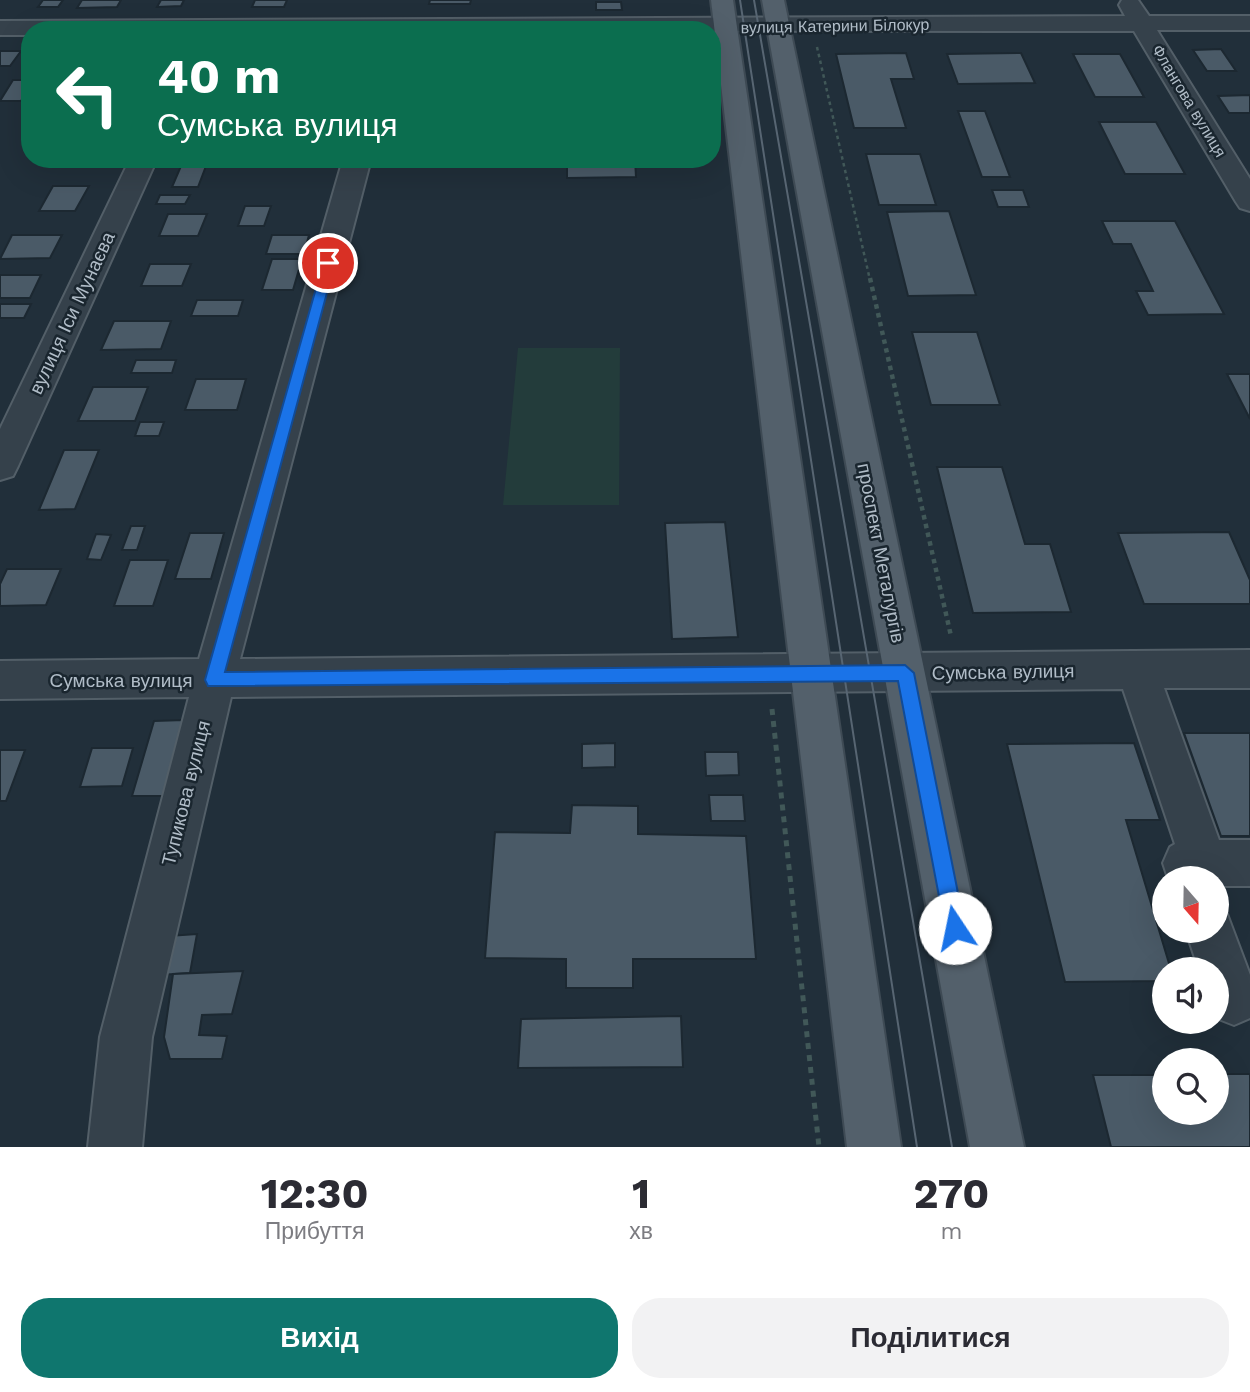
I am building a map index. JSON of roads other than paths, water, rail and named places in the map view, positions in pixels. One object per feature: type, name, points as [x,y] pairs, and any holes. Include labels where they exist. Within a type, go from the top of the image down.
[{"type":"main road","points":[[724,13],[874,1147]]},
{"type":"main road","name":"проспект Металургів","points":[[788,18],[905,673],[998,1147]]},
{"type":"street","points":[[209,21],[219,0]]},
{"type":"street","points":[[395,21],[400,0]]},
{"type":"street","name":"Флангова вулиця","points":[[1127,0],[1250,202]]},
{"type":"street","name":"вулиця Катерини Білокур","points":[[558,21],[724,13],[788,18],[1250,23]]},
{"type":"street","name":"вулиця Катерини Білокур","points":[[0,28],[21,28]]},
{"type":"street","name":"вулиця Іси Мунаєва","points":[[0,466],[140,168]]},
{"type":"street","name":"Тупикова вулиця","points":[[115,1147],[126,1037],[214,680],[355,168]]},
{"type":"street","name":"Сумська вулиця","points":[[0,680],[1250,669]]},
{"type":"street","points":[[1138,670],[1197,866]]},
{"type":"street","points":[[1228,866],[1250,863]]},
{"type":"street","points":[[1214,943],[1234,1000]]},
{"type":"tram line","points":[[740,0],[917,1147]]},
{"type":"tram line","points":[[754,0],[952,1147]]}]
